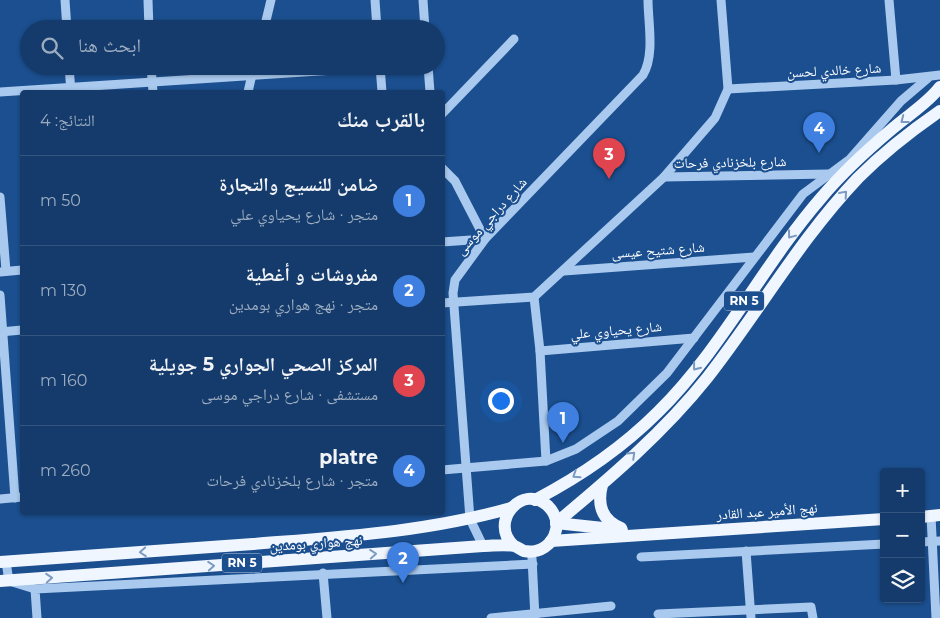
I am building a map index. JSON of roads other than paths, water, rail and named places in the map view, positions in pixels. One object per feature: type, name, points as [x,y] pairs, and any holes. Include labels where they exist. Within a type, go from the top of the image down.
[{"type":"main road","name":"RN 5","points":[[535,500],[601,458],[658,412],[697,367],[791,235],[821,198],[841,176],[929,100],[940,86]]},
{"type":"main road","name":"RN 5","points":[[556,523],[602,485],[691,397],[735,341],[809,236],[857,179],[894,145],[940,111]]},
{"type":"main road","points":[[602,485],[599,503],[603,514],[614,525],[626,530]]},
{"type":"main road","points":[[523,500],[535,500],[549,507],[556,523],[556,531],[551,541],[532,558],[514,546],[507,537],[504,528],[505,518],[511,508],[523,500]]},
{"type":"main road","name":"نهج هواري بومدين","points":[[3,562],[325,538],[405,530],[470,520],[511,508]]},
{"type":"main road","name":"نهج الأمير عبد القادر","points":[[551,541],[880,519]]},
{"type":"main road","name":"نهج الأمير عبد القادر","points":[[556,523],[652,533]]},
{"type":"main road","name":"نهج هواري بومدين","points":[[4,581],[483,546],[514,546]]},
{"type":"street","points":[[65,0],[66,20]]},
{"type":"street","points":[[148,0],[149,20]]},
{"type":"street","points":[[266,20],[271,0]]},
{"type":"street","points":[[375,0],[376,20]]},
{"type":"street","points":[[423,0],[424,20]]},
{"type":"street","name":"شارع دراجي موسى","points":[[483,546],[470,520],[454,303],[455,280],[485,239],[643,75],[649,53],[648,0]]},
{"type":"street","points":[[445,303],[534,297],[664,177],[715,118],[728,89],[721,0]]},
{"type":"street","points":[[889,0],[896,80]]},
{"type":"street","points":[[445,111],[514,39]]},
{"type":"street","points":[[70,75],[71,90],[211,75]]},
{"type":"street","points":[[152,75],[153,90]]},
{"type":"street","points":[[248,90],[252,75]]},
{"type":"street","points":[[381,75],[382,90]]},
{"type":"street","points":[[429,75],[430,90]]},
{"type":"street","name":"شارع خالدي لحسن","points":[[728,89],[928,78],[940,75]]},
{"type":"street","points":[[445,470],[546,461],[576,449],[618,421],[667,373],[803,194],[850,159],[901,101],[928,78]]},
{"type":"street","points":[[0,92],[20,91]]},
{"type":"street","points":[[445,171],[455,182],[485,239],[445,242]]},
{"type":"street","name":"شارع بلخزنادي فرحات","points":[[664,177],[828,174]]},
{"type":"street","points":[[0,197],[3,272],[20,270]]},
{"type":"street","name":"شارع شتيح عيسى","points":[[564,271],[754,257]]},
{"type":"street","points":[[0,295],[19,498],[0,499]]},
{"type":"street","points":[[534,297],[540,351],[546,461]]},
{"type":"street","points":[[2,332],[20,330]]},
{"type":"street","name":"شارع يحياوي علي","points":[[540,351],[694,338]]},
{"type":"street","points":[[0,418],[10,417]]},
{"type":"street","points":[[931,516],[936,541],[936,618]]},
{"type":"street","points":[[641,557],[880,544]]},
{"type":"street","points":[[746,551],[751,614]]},
{"type":"street","points":[[3,562],[4,581],[36,589],[324,573],[532,558],[535,616]]},
{"type":"street","points":[[324,573],[327,618]]},
{"type":"street","points":[[36,589],[37,618]]},
{"type":"street","points":[[491,618],[535,616],[611,606]]},
{"type":"street","points":[[658,614],[751,614],[811,607],[813,618]]},
{"type":"place","name":"platre","points":[[819,153]]},
{"type":"place","name":"المركز الصحي الجواري 5 جويلية","points":[[609,179]]},
{"type":"place","name":"ضامن للنسيج والتجارة","points":[[563,443]]},
{"type":"place","name":"مفروشات و أغطية","points":[[403,583]]}]
